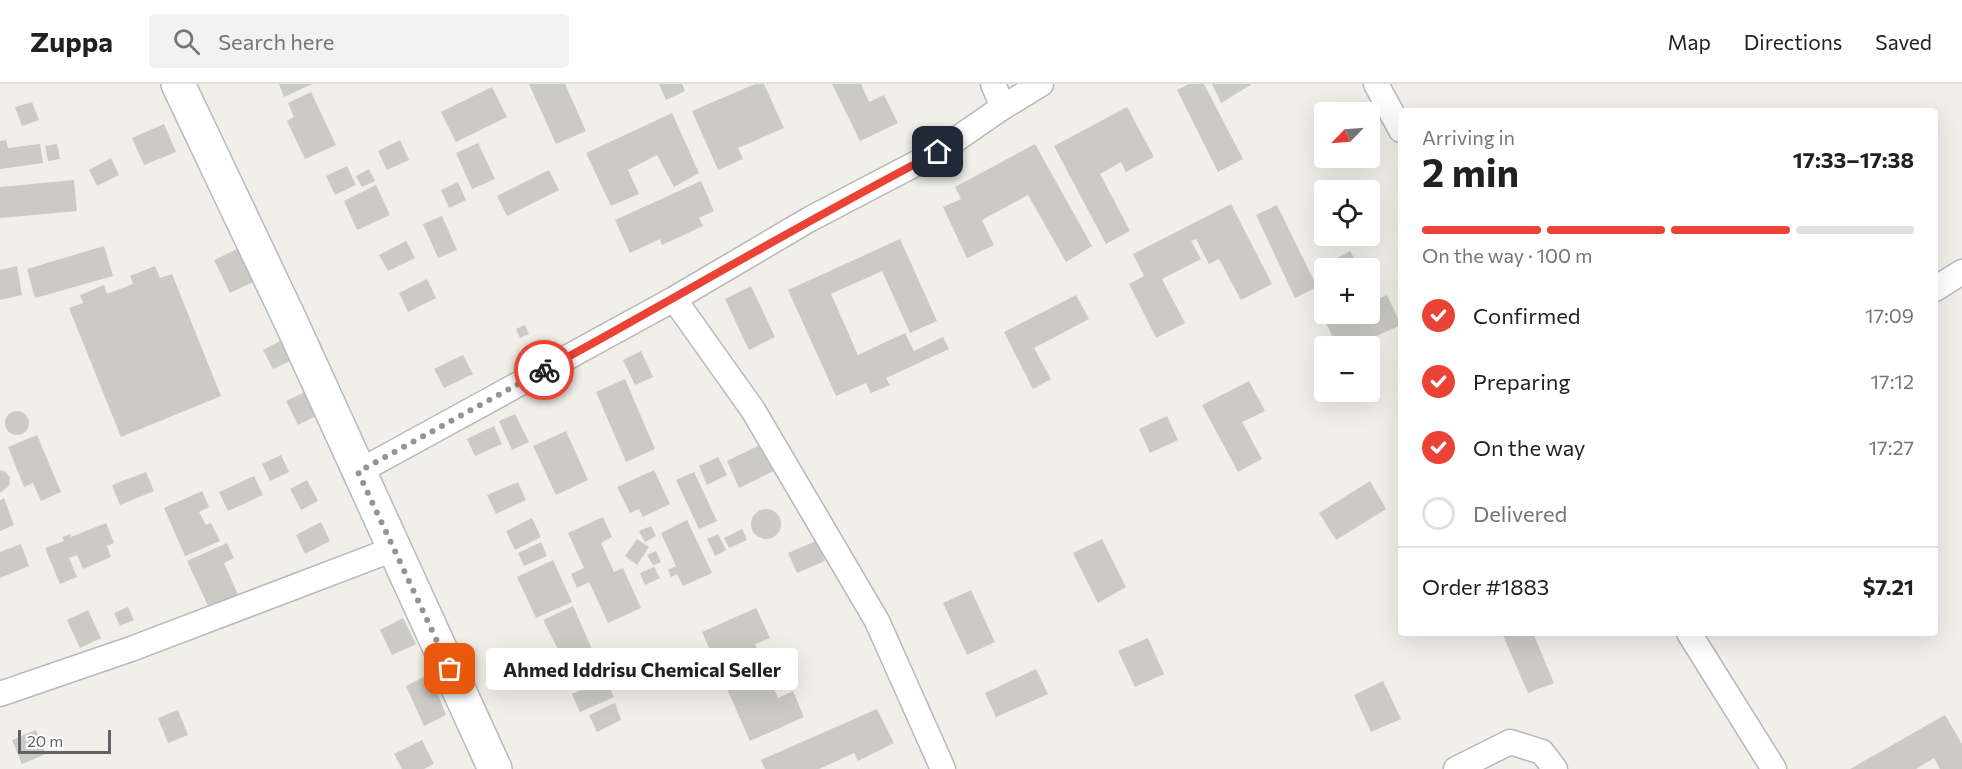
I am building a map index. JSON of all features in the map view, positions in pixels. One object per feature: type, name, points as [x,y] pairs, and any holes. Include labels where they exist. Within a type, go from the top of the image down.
[{"type":"main road","points":[[178,84],[291,322],[495,769]]},
{"type":"street","points":[[993,84],[1003,107]]},
{"type":"street","points":[[358,472],[674,299],[810,219],[938,152],[1041,84]]},
{"type":"street","points":[[1376,84],[1398,124]]},
{"type":"street","points":[[1938,288],[1962,272]]},
{"type":"street","points":[[674,299],[753,410],[877,621],[943,769]]},
{"type":"street","points":[[0,694],[131,649],[394,549]]},
{"type":"street","points":[[1691,636],[1774,769]]},
{"type":"street","points":[[1456,769],[1510,742],[1542,752],[1555,769]]},
{"type":"building","points":[[279,84],[312,84],[284,97]]},
{"type":"building","points":[[529,84],[565,84],[586,131],[556,144]]},
{"type":"building","points":[[659,84],[682,84],[685,91],[666,100]]},
{"type":"building","points":[[755,84],[764,84],[784,128],[738,148],[743,159],[718,170],[692,111]]},
{"type":"building","points":[[832,84],[861,84],[869,102],[884,95],[898,123],[860,141]]},
{"type":"building","points":[[1189,84],[1204,84],[1243,159],[1218,172],[1177,90]]},
{"type":"building","points":[[1212,84],[1252,84],[1221,103]]},
{"type":"building","points":[[492,87],[507,117],[456,142],[441,112]]},
{"type":"building","points":[[311,92],[336,145],[305,159],[287,121],[294,117],[288,103]]},
{"type":"building","points":[[32,102],[39,120],[22,126],[15,107]]},
{"type":"building","points":[[1127,107],[1154,157],[1126,172],[1121,162],[1100,174],[1130,231],[1106,244],[1054,146]]},
{"type":"building","points":[[672,113],[699,173],[674,187],[657,155],[628,170],[639,194],[611,206],[586,153]]},
{"type":"building","points":[[164,124],[176,152],[144,165],[132,138]]},
{"type":"building","points":[[6,140],[8,148],[40,144],[43,163],[0,169],[0,141]]},
{"type":"building","points":[[400,140],[409,160],[387,170],[378,151]]},
{"type":"building","points":[[478,143],[495,179],[472,189],[456,153]]},
{"type":"building","points":[[57,144],[60,159],[48,161],[45,146]]},
{"type":"building","points":[[1035,144],[1092,246],[1066,262],[1028,195],[982,220],[994,245],[967,258],[943,207],[961,199],[955,187]]},
{"type":"building","points":[[111,158],[119,175],[97,186],[89,170]]},
{"type":"building","points":[[347,166],[356,185],[335,195],[326,176]]},
{"type":"building","points":[[369,169],[375,181],[362,187],[356,176]]},
{"type":"building","points":[[549,170],[559,190],[507,216],[497,196]]},
{"type":"building","points":[[74,180],[77,211],[0,218],[0,187]]},
{"type":"building","points":[[701,181],[714,211],[699,218],[703,226],[662,245],[660,239],[630,253],[615,220]]},
{"type":"building","points":[[458,182],[466,200],[449,208],[441,190]]},
{"type":"building","points":[[376,185],[390,215],[357,230],[344,201]]},
{"type":"building","points":[[1231,204],[1272,284],[1241,300],[1219,259],[1209,264],[1196,239],[1191,241],[1201,259],[1162,279],[1185,323],[1156,338],[1129,284],[1144,276],[1133,254]]},
{"type":"building","points":[[1277,205],[1314,281],[1314,288],[1295,298],[1256,215]]},
{"type":"building","points":[[442,216],[457,250],[438,258],[423,224]]},
{"type":"building","points":[[900,239],[937,321],[910,333],[882,271],[831,294],[858,355],[905,333],[914,351],[943,337],[949,349],[886,378],[890,385],[871,393],[866,383],[836,396],[788,290]]},
{"type":"building","points":[[406,241],[415,258],[388,271],[379,255]]},
{"type":"building","points":[[104,246],[113,276],[35,298],[27,269]]},
{"type":"building","points":[[241,247],[257,280],[230,293],[214,260]]},
{"type":"building","points":[[1350,251],[1354,258],[1337,258]]},
{"type":"building","points":[[17,266],[22,295],[0,300],[0,270]]},
{"type":"building","points":[[155,266],[160,278],[172,274],[221,396],[121,437],[69,308],[83,303],[80,295],[104,285],[107,294],[133,284],[130,276]]},
{"type":"building","points":[[427,279],[436,298],[408,312],[399,293]]},
{"type":"building","points":[[751,286],[775,337],[749,350],[725,299]]},
{"type":"building","points":[[1076,295],[1089,319],[1034,348],[1051,379],[1033,389],[1004,332]]},
{"type":"building","points":[[1387,295],[1398,319],[1398,326],[1376,336],[1332,336],[1326,324],[1380,324],[1380,298]]},
{"type":"building","points":[[525,325],[529,334],[520,338],[516,329]]},
{"type":"building","points":[[280,341],[290,361],[273,369],[263,350]]},
{"type":"building","points":[[641,351],[653,377],[635,385],[623,360]]},
{"type":"building","points":[[463,355],[473,374],[444,388],[434,369]]},
{"type":"building","points":[[625,379],[655,449],[626,462],[596,392]]},
{"type":"building","points":[[1249,381],[1265,411],[1242,422],[1262,459],[1238,472],[1202,405]]},
{"type":"building","points":[[309,390],[320,414],[298,425],[286,401]]},
{"type":"building","points":[[17,411],[25,415],[29,423],[25,431],[17,435],[9,431],[5,423],[9,415]]},
{"type":"building","points":[[515,414],[529,442],[512,450],[499,421]]},
{"type":"building","points":[[1167,416],[1178,440],[1150,453],[1139,429]]},
{"type":"building","points":[[494,426],[502,444],[475,456],[467,439]]},
{"type":"building","points":[[566,431],[588,480],[556,495],[533,446]]},
{"type":"building","points":[[37,435],[61,492],[41,501],[33,483],[24,487],[8,447]]},
{"type":"building","points":[[764,443],[776,470],[739,488],[727,461]]},
{"type":"building","points":[[281,455],[289,472],[270,481],[262,464]]},
{"type":"building","points":[[718,457],[727,475],[707,485],[699,466]]},
{"type":"building","points":[[0,470],[6,472],[10,478],[9,486],[0,493]]},
{"type":"building","points":[[654,470],[670,504],[643,517],[639,509],[630,513],[617,487]]},
{"type":"building","points":[[146,472],[154,491],[120,505],[112,485]]},
{"type":"building","points":[[694,472],[717,521],[699,529],[676,480]]},
{"type":"building","points":[[254,476],[263,495],[228,511],[219,492]]},
{"type":"building","points":[[307,480],[318,501],[301,510],[290,489]]},
{"type":"building","points":[[1370,481],[1386,509],[1336,540],[1319,513]]},
{"type":"building","points":[[518,482],[526,500],[496,514],[487,495]]},
{"type":"building","points":[[202,491],[209,507],[199,512],[206,525],[211,523],[220,541],[185,556],[164,508]]},
{"type":"building","points":[[4,498],[14,525],[0,531],[0,500]]},
{"type":"building","points":[[766,509],[777,513],[781,524],[777,535],[766,539],[755,535],[751,524],[755,513]]},
{"type":"building","points":[[603,517],[612,537],[601,543],[614,572],[623,568],[641,608],[608,623],[589,582],[577,588],[571,574],[584,568],[568,533]]},
{"type":"building","points":[[532,518],[541,537],[515,550],[506,531]]},
{"type":"building","points":[[687,520],[712,573],[683,586],[677,574],[671,577],[668,570],[676,566],[661,533]]},
{"type":"building","points":[[321,522],[330,541],[305,554],[296,535]]},
{"type":"building","points":[[106,523],[114,543],[107,546],[111,557],[83,569],[77,555],[69,558],[77,577],[60,584],[45,548],[64,541],[62,537],[70,534],[71,537]]},
{"type":"building","points":[[651,526],[656,536],[645,542],[639,531]]},
{"type":"building","points":[[742,529],[747,540],[729,548],[724,538]]},
{"type":"building","points":[[718,534],[726,550],[715,556],[707,539]]},
{"type":"building","points":[[637,539],[649,547],[637,565],[625,556]]},
{"type":"building","points":[[1102,539],[1126,587],[1098,603],[1073,553]]},
{"type":"building","points":[[816,541],[825,561],[797,573],[788,553]]},
{"type":"building","points":[[541,542],[547,556],[524,566],[518,553]]},
{"type":"building","points":[[227,543],[234,558],[224,563],[239,597],[210,610],[187,561]]},
{"type":"building","points":[[21,544],[29,566],[0,578],[0,552]]},
{"type":"building","points":[[656,551],[661,562],[653,565],[647,555]]},
{"type":"building","points":[[553,560],[572,602],[536,618],[517,577]]},
{"type":"building","points":[[654,567],[660,578],[645,585],[640,573]]},
{"type":"building","points":[[971,590],[995,642],[967,655],[943,603]]},
{"type":"building","points":[[573,606],[596,658],[559,676],[552,661],[562,657],[543,620]]},
{"type":"building","points":[[128,607],[134,620],[120,626],[114,613]]},
{"type":"building","points":[[756,608],[770,638],[755,644],[778,698],[793,691],[804,717],[750,741],[702,632]]},
{"type":"building","points":[[88,610],[101,638],[80,648],[67,620]]},
{"type":"building","points":[[403,618],[416,644],[392,655],[380,630]]},
{"type":"building","points":[[1503,636],[1534,636],[1554,683],[1528,693]]},
{"type":"building","points":[[1148,638],[1164,674],[1135,687],[1118,651]]},
{"type":"building","points":[[1036,669],[1048,694],[996,717],[985,693]]},
{"type":"building","points":[[430,674],[446,715],[424,726],[406,686]]},
{"type":"building","points":[[605,679],[614,697],[580,712],[572,694]]},
{"type":"building","points":[[1383,681],[1401,719],[1371,732],[1354,695]]},
{"type":"building","points":[[615,703],[621,720],[597,732],[589,715]]},
{"type":"building","points":[[877,709],[894,743],[858,761],[854,753],[819,769],[765,769],[761,760]]},
{"type":"building","points":[[178,710],[188,735],[168,743],[158,718]]},
{"type":"building","points":[[1945,715],[1962,744],[1962,769],[1940,769],[1934,758],[1916,769],[1850,769]]},
{"type":"building","points":[[36,730],[46,754],[22,764],[12,740]]},
{"type":"building","points":[[422,740],[434,764],[424,769],[402,769],[394,754]]},
{"type":"way so far","points":[[450,669],[358,472],[544,370]]},
{"type":"place","name":"Ahmed Iddrisu Chemical Seller","points":[[450,669]]},
{"type":"route","points":[[544,370],[674,299],[810,219],[938,152]]}]
